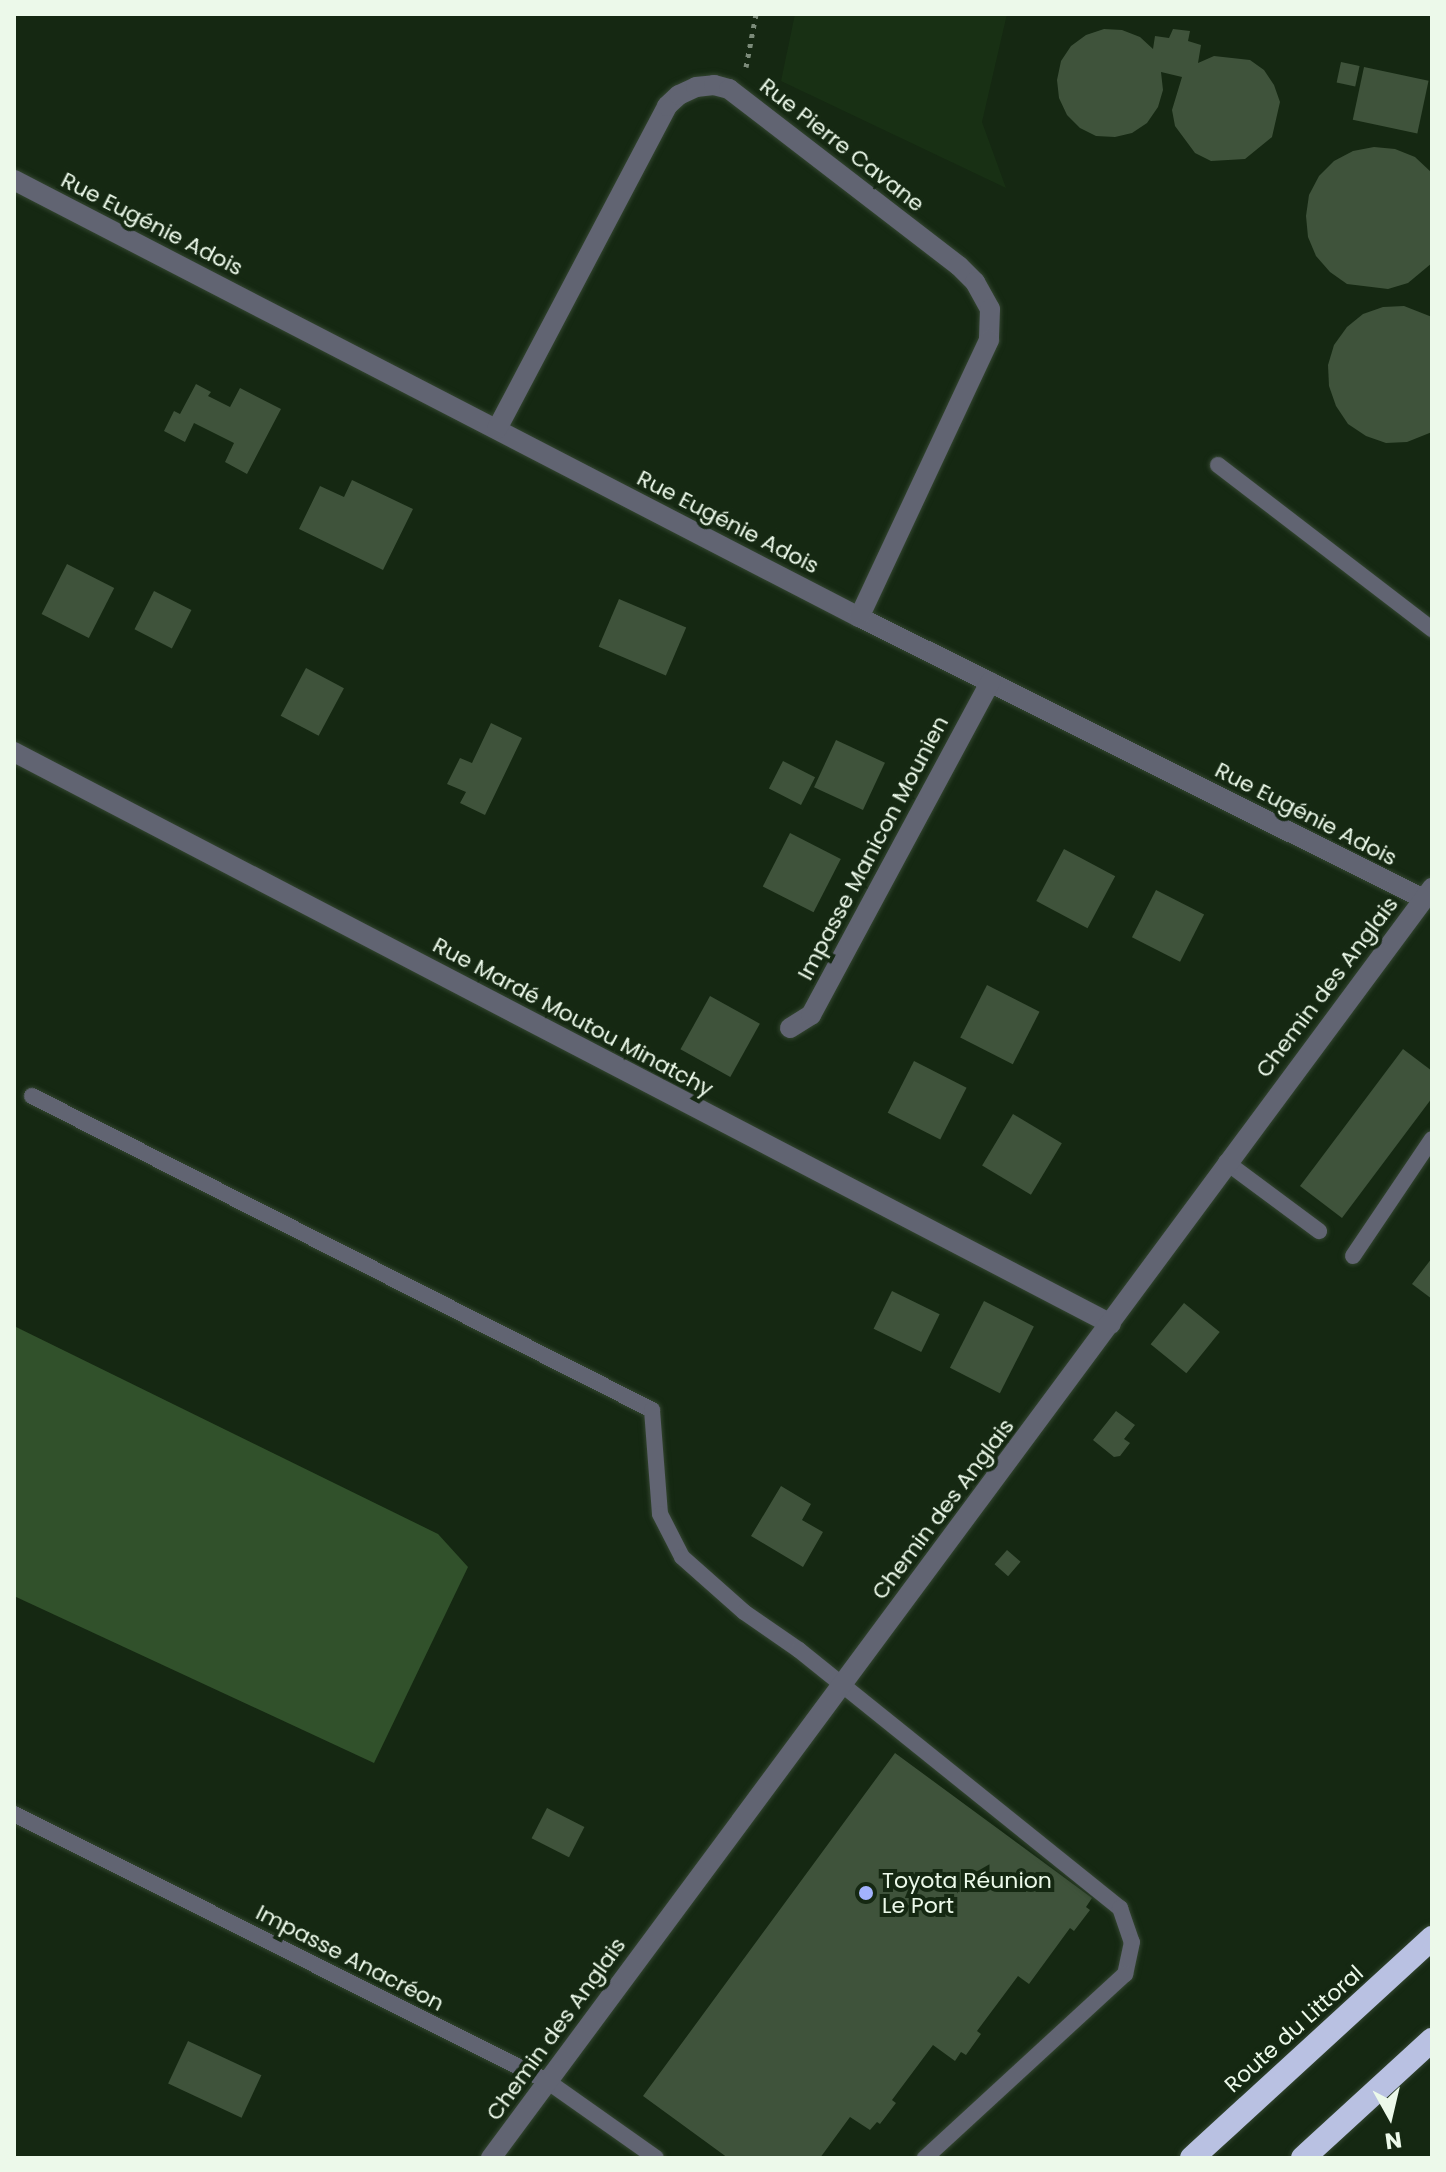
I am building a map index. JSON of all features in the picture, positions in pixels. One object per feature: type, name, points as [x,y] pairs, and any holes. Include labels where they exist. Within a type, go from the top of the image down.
[{"type":"highway","name":"Route du Littoral","points":[[1192,2158],[1432,1938]]},
{"type":"highway","points":[[1303,2158],[1432,2040]]},
{"type":"street","name":"Rue Pierre Cavane","points":[[497,429],[667,106],[679,95],[696,87],[714,85],[740,95],[959,266],[975,282],[990,309],[989,340],[859,617]]},
{"type":"street","name":"Rue Eugénie Adois","points":[[14,180],[859,617],[1428,894]]},
{"type":"street","name":"Impasse Manicon Mounien","points":[[790,1028],[811,1015],[990,682]]},
{"type":"street","name":"Rue Mardé Moutou Minatchy","points":[[14,752],[1111,1324]]},
{"type":"street","name":"Chemin des Anglais","points":[[491,2158],[1111,1324],[1226,1162],[1428,894]]},
{"type":"lane","points":[[1218,465],[1432,629]]},
{"type":"lane","points":[[32,1096],[652,1410],[660,1514],[682,1557],[744,1612],[1120,1908],[1132,1942],[1125,1974],[925,2158]]},
{"type":"lane","points":[[1353,1256],[1432,1139]]},
{"type":"lane","points":[[1226,1162],[1319,1231]]},
{"type":"lane","name":"Impasse Anacréon","points":[[14,1814],[547,2081],[656,2158]]},
{"type":"path","points":[[740,95],[756,14]]},
{"type":"shaded area","points":[[795,14],[1007,14],[982,122],[1006,188],[781,81]]},
{"type":"shaded area","points":[[14,1326],[438,1534],[468,1567],[374,1763],[14,1596]]},
{"type":"building","points":[[1104,29],[1122,30],[1140,37],[1153,49],[1155,36],[1169,38],[1173,29],[1190,31],[1188,41],[1201,45],[1198,63],[1214,56],[1250,60],[1264,70],[1280,102],[1272,137],[1245,159],[1211,161],[1195,153],[1175,126],[1172,110],[1182,77],[1161,72],[1163,90],[1158,107],[1147,123],[1132,133],[1115,137],[1096,136],[1080,128],[1067,115],[1059,98],[1057,80],[1061,61],[1071,46],[1086,35]]},
{"type":"building","points":[[1341,62],[1360,66],[1355,86],[1337,83]]},
{"type":"building","points":[[1364,67],[1429,81],[1417,134],[1353,120]]},
{"type":"building","points":[[1374,147],[1395,149],[1415,157],[1432,173],[1432,263],[1408,283],[1388,289],[1347,284],[1330,272],[1316,256],[1308,237],[1306,216],[1309,195],[1319,176],[1334,161],[1353,151]]},
{"type":"building","points":[[1404,306],[1432,317],[1432,432],[1407,442],[1386,443],[1366,436],[1348,424],[1336,406],[1329,386],[1328,365],[1334,345],[1347,327],[1363,314],[1383,307]]},
{"type":"building","points":[[196,384],[211,392],[208,396],[230,407],[240,388],[281,409],[247,474],[225,462],[234,443],[194,423],[185,442],[164,431],[174,411],[180,414]]},
{"type":"building","points":[[352,480],[413,509],[383,570],[299,529],[320,486],[344,497]]},
{"type":"building","points":[[67,564],[114,588],[89,638],[42,614]]},
{"type":"building","points":[[154,591],[191,610],[172,648],[134,629]]},
{"type":"building","points":[[619,599],[686,628],[666,675],[599,647]]},
{"type":"building","points":[[306,668],[344,688],[319,736],[281,716]]},
{"type":"building","points":[[491,723],[522,738],[485,815],[460,803],[466,792],[447,784],[460,758],[472,763]]},
{"type":"building","points":[[836,740],[885,763],[863,810],[814,787]]},
{"type":"building","points":[[783,761],[815,777],[801,805],[769,789]]},
{"type":"building","points":[[790,833],[841,859],[814,912],[763,886]]},
{"type":"building","points":[[1064,849],[1115,876],[1088,928],[1036,901]]},
{"type":"building","points":[[1156,890],[1204,915],[1180,962],[1132,937]]},
{"type":"building","points":[[987,985],[1040,1012],[1013,1064],[960,1038]]},
{"type":"building","points":[[710,996],[760,1024],[730,1077],[680,1049]]},
{"type":"building","points":[[1403,1049],[1432,1071],[1432,1098],[1342,1218],[1300,1186]]},
{"type":"building","points":[[914,1061],[967,1088],[940,1139],[888,1113]]},
{"type":"building","points":[[1013,1114],[1062,1143],[1031,1195],[982,1165]]},
{"type":"building","points":[[1432,1258],[1432,1299],[1412,1284]]},
{"type":"building","points":[[892,1291],[940,1314],[921,1352],[874,1329]]},
{"type":"building","points":[[984,1301],[1034,1326],[1000,1393],[950,1368]]},
{"type":"building","points":[[1184,1303],[1220,1332],[1186,1373],[1151,1344]]},
{"type":"building","points":[[1116,1411],[1135,1425],[1124,1439],[1130,1443],[1120,1456],[1114,1457],[1093,1440]]},
{"type":"building","points":[[781,1486],[811,1504],[802,1520],[823,1532],[803,1567],[751,1536]]},
{"type":"building","points":[[1007,1550],[1021,1562],[1008,1576],[995,1564]]},
{"type":"building","points":[[895,1753],[1092,1898],[1086,1907],[1090,1910],[1074,1931],[1070,1928],[1029,1984],[1018,1976],[977,2031],[981,2034],[966,2055],[961,2052],[955,2061],[933,2045],[892,2100],[896,2103],[880,2124],[877,2122],[870,2130],[850,2117],[820,2158],[728,2158],[643,2096]]},
{"type":"building","points":[[547,1808],[584,1827],[569,1857],[532,1838]]},
{"type":"building","points":[[188,2041],[261,2075],[242,2118],[168,2084]]},
{"type":"place","name":"Toyota Réunion Le Port","points":[[866,1893]]}]
